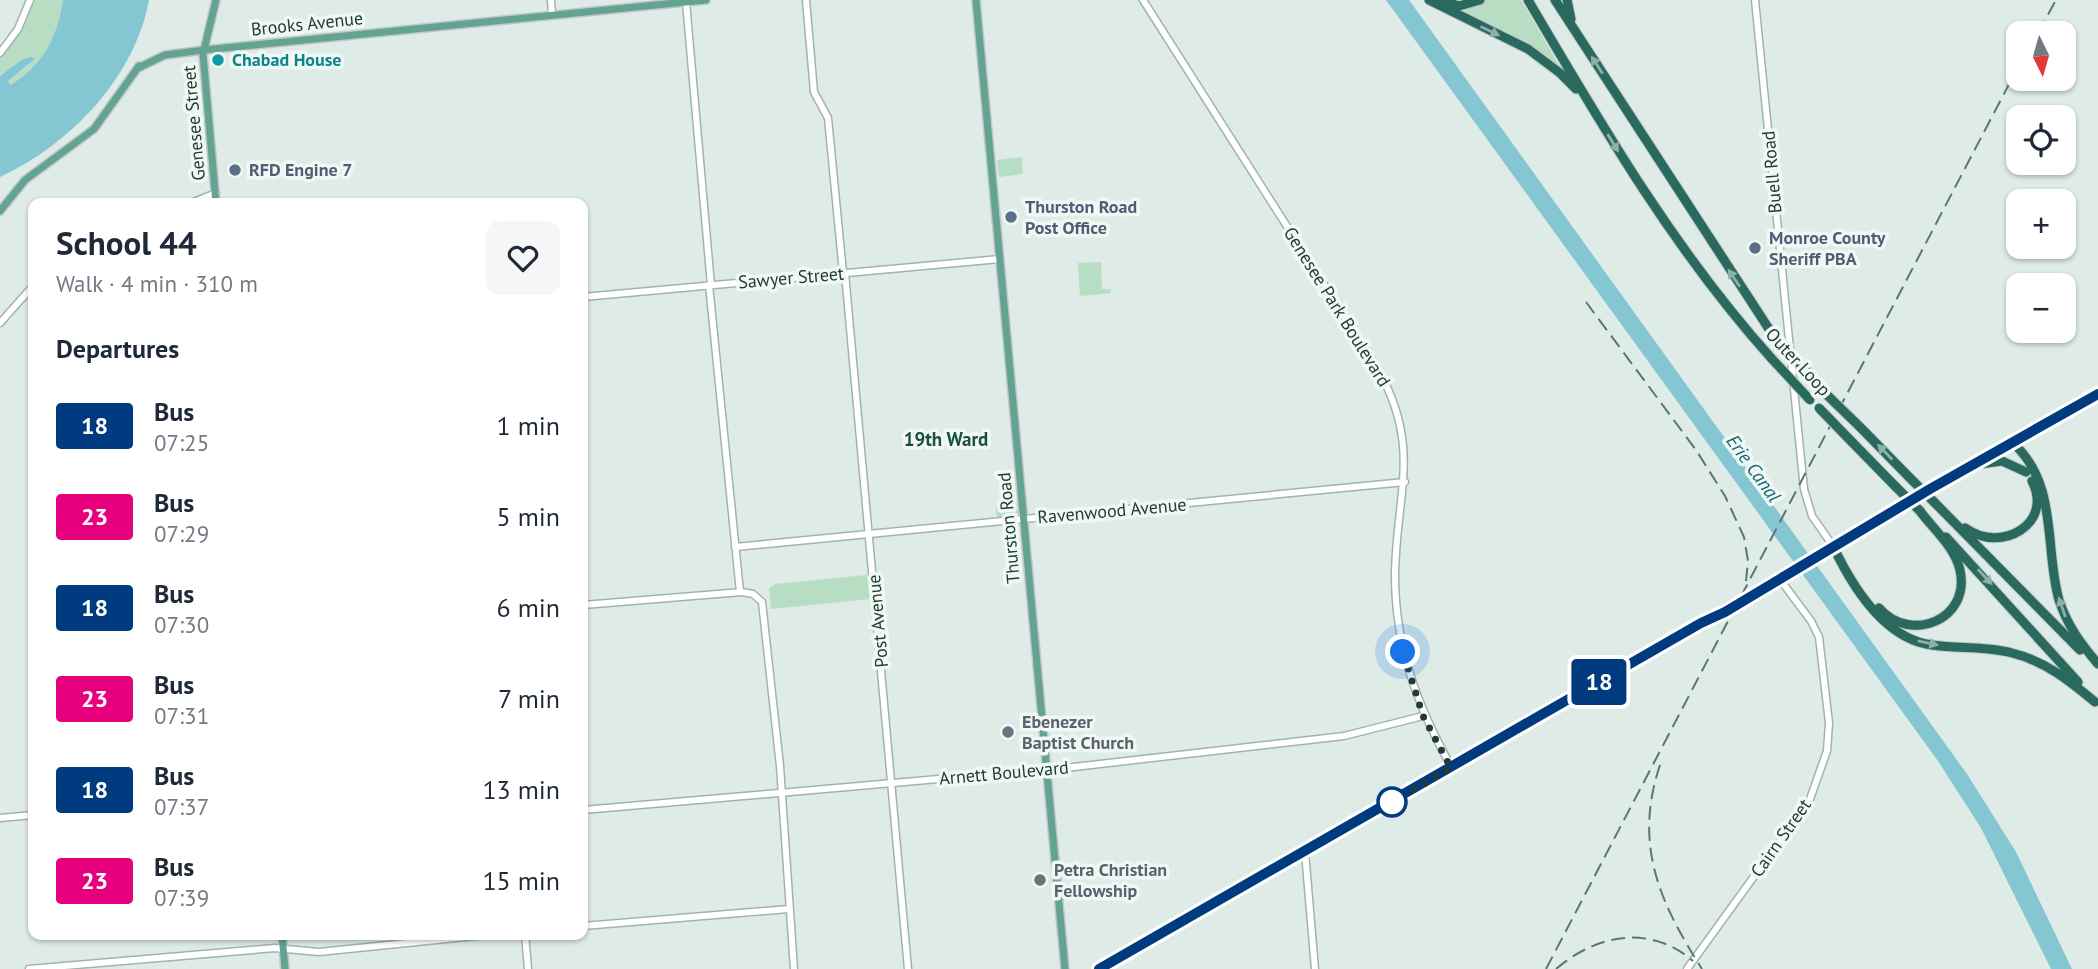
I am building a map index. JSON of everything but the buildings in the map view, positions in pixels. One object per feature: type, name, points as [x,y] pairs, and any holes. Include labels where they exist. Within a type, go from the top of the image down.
[{"type":"highway","points":[[1429,0],[1543,57],[1590,107]]},
{"type":"highway","points":[[1440,0],[1458,6],[1480,0]]},
{"type":"highway","name":"Outer Loop","points":[[1528,0],[1637,184],[1684,250],[1772,359],[2000,592],[2097,703]]},
{"type":"highway","name":"Outer Loop","points":[[1555,0],[1769,329],[1827,395],[2098,667]]},
{"type":"highway","points":[[1567,0],[1573,27]]},
{"type":"highway","points":[[1952,520],[1984,538],[2006,538],[2031,520],[2036,504],[2034,485],[2012,442]]},
{"type":"highway","points":[[2012,442],[2034,475],[2047,503],[2056,584],[2063,610],[2075,635],[2098,667]]},
{"type":"highway","points":[[1972,465],[2010,462],[2026,472]]},
{"type":"highway","points":[[1833,546],[1884,614],[1908,626],[1929,625],[1953,607],[1960,593],[1961,578],[1952,553],[1920,511]]},
{"type":"highway","points":[[1833,546],[1873,610],[1896,632],[1932,645],[1995,649],[2027,657],[2058,672],[2097,703]]},
{"type":"main road","name":"Genesee Street","points":[[216,0],[204,50],[216,198]]},
{"type":"main road","name":"Brooks Avenue","points":[[0,211],[29,176],[94,129],[138,68],[165,55],[706,0]]},
{"type":"main road","name":"Thurston Road","points":[[976,0],[1065,969]]},
{"type":"main road","points":[[1098,969],[1701,623],[1725,612],[1819,554],[2095,395]]},
{"type":"main road","points":[[282,940],[285,969]]},
{"type":"street","points":[[0,53],[18,29],[30,0]]},
{"type":"street","points":[[551,0],[552,15]]},
{"type":"street","name":"Post Avenue","points":[[806,0],[814,92],[828,118],[870,535],[908,969]]},
{"type":"street","name":"Genesee Park Boulevard","points":[[1143,0],[1379,371],[1401,423],[1405,482],[1396,559],[1397,607],[1406,666],[1423,716],[1451,768]]},
{"type":"street","name":"Buell Road","points":[[1755,0],[1804,489],[1812,516],[1833,546]]},
{"type":"street","points":[[686,2],[740,592]]},
{"type":"street","points":[[205,198],[216,194]]},
{"type":"street","name":"Sawyer Street","points":[[588,297],[1000,259]]},
{"type":"street","points":[[0,323],[28,292]]},
{"type":"street","points":[[2095,395],[2098,405]]},
{"type":"street","name":"Ravenwood Avenue","points":[[735,547],[1405,482]]},
{"type":"street","name":"Cairn Street","points":[[1688,969],[1810,799],[1827,751],[1829,723],[1818,634],[1779,578]]},
{"type":"street","points":[[588,605],[740,592],[757,597],[765,612],[794,969]]},
{"type":"street","name":"Arnett Boulevard","points":[[588,810],[1046,770],[1344,736],[1423,716]]},
{"type":"street","points":[[0,818],[28,815]]},
{"type":"street","points":[[1304,852],[1315,969]]},
{"type":"street","points":[[588,926],[789,909]]},
{"type":"street","points":[[29,969],[283,948],[319,952],[436,940]]},
{"type":"street","points":[[526,940],[528,969]]},
{"type":"green space","points":[[33,0],[63,0],[61,13],[53,38],[40,60],[22,78],[10,85],[8,81],[30,64],[21,60],[0,76],[0,57],[18,33]]},
{"type":"green space","points":[[1486,0],[1521,0],[1563,72],[1540,52],[1456,9]]},
{"type":"green space","points":[[1022,157],[1023,174],[999,177],[997,160]]},
{"type":"green space","points":[[1101,262],[1102,289],[1111,289],[1111,293],[1080,296],[1078,263]]},
{"type":"green space","points":[[1018,503],[1020,517],[997,520],[996,506]]},
{"type":"green space","points":[[867,575],[870,599],[771,609],[769,589],[775,584]]},
{"type":"water","points":[[63,0],[149,0],[130,56],[96,105],[51,147],[0,177],[0,76],[21,60],[31,57],[35,59],[8,81],[10,85],[32,69],[53,38]]},
{"type":"water","points":[[1386,0],[1409,0],[1967,774],[2016,852],[2072,969],[2051,969],[1981,828],[1938,761]]},
{"type":"railway","points":[[2045,21],[2056,0]]},
{"type":"railway","points":[[1546,969],[2006,90]]},
{"type":"railway","points":[[1586,302],[1696,450],[1725,496],[1744,537],[1748,561],[1746,581]]},
{"type":"railway","points":[[1660,765],[1652,794],[1649,821],[1655,872],[1674,921],[1702,969]]},
{"type":"railway","points":[[1556,969],[1589,948],[1624,938],[1659,942],[1676,949],[1693,961]]},
{"type":"bus line","name":"18","points":[[1099,969],[1701,623],[1769,587],[1779,578],[1930,489],[2098,394]]},
{"type":"place","name":"Chabad House","points":[[218,60]]},
{"type":"place","name":"RFD Engine 7","points":[[235,170]]},
{"type":"place","name":"Thurston Road Post Office","points":[[1011,217]]},
{"type":"place","name":"Monroe County Sheriff PBA","points":[[1755,248]]},
{"type":"place","name":"Ebenezer Baptist Church","points":[[1008,732]]},
{"type":"place","name":"Petra Christian Fellowship","points":[[1040,880]]},
{"type":"district","name":"19th Ward","points":[[946,439]]},
{"type":"route","points":[[1392,802],[1451,768],[1423,716],[1403,652]]},
{"type":"water label","name":"Erie Canal","points":[[1754,468]]}]
